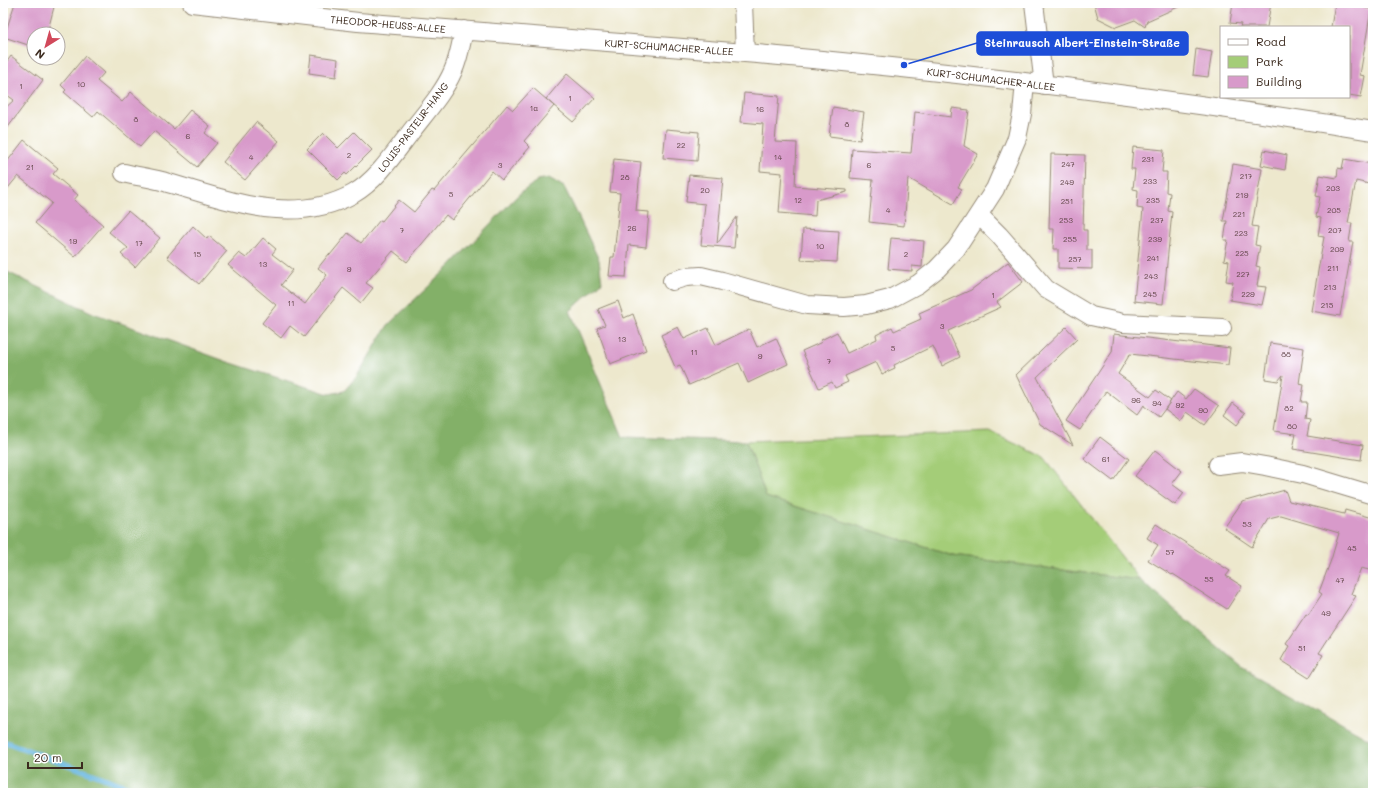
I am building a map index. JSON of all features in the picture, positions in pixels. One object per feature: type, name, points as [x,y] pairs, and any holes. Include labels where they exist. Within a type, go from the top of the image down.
[{"type":"street","name":"THEODOR-HEUSS-ALLEE","points":[[192,3],[356,21],[464,30]]},
{"type":"street","points":[[743,3],[744,53]]},
{"type":"street","points":[[1034,3],[1044,85]]},
{"type":"street","name":"KURT-SCHUMACHER-ALLEE","points":[[464,30],[873,65],[1025,82],[1232,109],[1373,131]]},
{"type":"street","name":"LOUIS-PASTEUR-HANG","points":[[124,173],[165,182],[248,206],[275,210],[302,210],[330,205],[354,194],[376,176],[445,88],[458,60],[464,30]]},
{"type":"street","points":[[672,281],[686,277],[701,276],[807,305],[844,307],[866,305],[890,299],[918,284],[937,269],[956,249],[995,189],[1017,138],[1022,114],[1025,82]]},
{"type":"street","points":[[978,215],[999,235],[1046,289],[1091,316],[1123,323],[1222,328]]},
{"type":"street","points":[[1218,465],[1242,462],[1264,466],[1303,474],[1373,495]]},
{"type":"green space","points":[[549,178],[564,187],[599,260],[602,282],[570,311],[623,437],[746,441],[766,497],[953,556],[1140,580],[1243,668],[1373,741],[1373,793],[3,793],[3,270],[93,313],[228,362],[329,394],[344,391],[357,376],[388,325],[450,266],[518,195],[538,180]]},
{"type":"green space","points":[[990,432],[1044,457],[1140,580],[953,556],[766,497],[746,441]]},
{"type":"building","points":[[15,3],[55,3],[49,26],[26,26],[26,44],[4,37]]},
{"type":"building","points":[[1094,3],[1187,3],[1147,21],[1145,27],[1135,20],[1116,27],[1098,18]]},
{"type":"building","points":[[1233,3],[1271,3],[1267,26],[1240,26],[1241,24],[1230,23]]},
{"type":"building","points":[[1335,3],[1366,3],[1365,8],[1371,9],[1360,75],[1365,76],[1361,97],[1350,95],[1350,26],[1331,26]]},
{"type":"building","points":[[1196,49],[1212,52],[1208,77],[1193,75]]},
{"type":"building","points":[[311,55],[338,59],[336,77],[309,73]]},
{"type":"building","points":[[11,56],[43,80],[3,134],[3,110],[14,100],[3,92],[3,67]]},
{"type":"building","points":[[85,56],[104,73],[97,81],[122,102],[131,92],[174,129],[190,110],[210,126],[205,133],[217,143],[197,167],[154,131],[140,147],[98,111],[93,117],[64,92],[66,90],[61,85]]},
{"type":"building","points":[[567,74],[595,98],[573,122],[546,99]]},
{"type":"building","points":[[533,88],[554,106],[524,141],[530,147],[502,180],[492,171],[452,220],[446,215],[407,262],[393,251],[366,283],[373,288],[361,303],[343,288],[304,337],[290,326],[281,338],[262,323],[276,305],[228,265],[239,253],[246,258],[263,238],[276,249],[272,254],[293,270],[281,285],[305,304],[327,275],[318,268],[348,233],[361,243],[399,200],[414,212],[432,190],[434,191],[507,105],[513,110]]},
{"type":"building","points":[[744,93],[779,96],[775,142],[797,143],[795,186],[847,190],[847,192],[816,200],[815,216],[779,213],[782,173],[760,171],[763,124],[741,122]]},
{"type":"building","points":[[833,107],[864,112],[860,140],[829,136]]},
{"type":"building","points":[[952,108],[969,110],[964,146],[978,154],[958,187],[962,189],[953,204],[908,178],[904,226],[869,222],[873,180],[850,178],[852,149],[911,153],[915,112],[951,117]]},
{"type":"building","points":[[256,122],[279,141],[245,180],[223,162]]},
{"type":"building","points":[[666,129],[699,132],[697,161],[663,158]]},
{"type":"building","points":[[354,132],[372,150],[347,175],[345,173],[338,180],[307,149],[323,133],[338,148]]},
{"type":"building","points":[[24,140],[58,168],[53,174],[78,195],[74,200],[103,225],[75,257],[35,223],[52,203],[18,176],[3,194],[3,167]]},
{"type":"building","points":[[1133,147],[1164,150],[1162,172],[1167,172],[1166,192],[1170,193],[1168,211],[1172,212],[1163,304],[1134,301],[1143,209],[1137,208],[1138,190],[1133,189],[1135,169],[1131,169]]},
{"type":"building","points":[[1264,150],[1287,155],[1285,170],[1261,165]]},
{"type":"building","points":[[1051,154],[1085,155],[1083,230],[1087,230],[1087,250],[1092,250],[1092,269],[1058,268],[1058,249],[1053,249],[1054,229],[1049,229]]},
{"type":"building","points":[[614,159],[641,162],[636,211],[649,212],[646,247],[629,245],[626,277],[609,276],[611,257],[614,257],[620,193],[610,192]]},
{"type":"building","points":[[1344,159],[1372,164],[1369,184],[1356,181],[1348,223],[1352,223],[1349,242],[1353,242],[1340,316],[1311,311],[1324,237],[1318,236],[1321,218],[1316,217],[1320,197],[1316,196],[1320,175],[1337,178],[1338,168],[1342,169]]},
{"type":"building","points":[[1233,164],[1262,169],[1252,226],[1258,227],[1255,245],[1260,246],[1256,266],[1260,267],[1257,286],[1266,287],[1262,305],[1230,300],[1233,282],[1226,281],[1229,261],[1224,260],[1228,240],[1224,240],[1227,221],[1223,221]]},
{"type":"building","points":[[689,175],[723,178],[717,244],[737,217],[734,248],[701,245],[705,204],[686,202]]},
{"type":"building","points":[[128,211],[160,238],[135,267],[121,254],[128,248],[109,232]]},
{"type":"building","points":[[193,226],[207,239],[209,236],[227,251],[199,284],[167,257]]},
{"type":"building","points":[[803,229],[839,231],[837,262],[801,260]]},
{"type":"building","points":[[891,238],[924,241],[922,267],[912,266],[912,271],[888,269]]},
{"type":"building","points":[[1008,262],[1023,282],[997,302],[1001,307],[948,331],[960,357],[942,366],[933,346],[894,365],[895,368],[882,374],[876,362],[845,376],[848,382],[835,388],[832,382],[819,388],[802,351],[822,342],[821,340],[837,332],[847,353],[877,339],[876,335],[892,327],[894,331],[921,319],[919,313],[971,290]]},
{"type":"building","points":[[618,301],[624,318],[633,314],[646,350],[610,364],[597,328],[605,325],[598,309]]},
{"type":"building","points":[[678,327],[684,339],[708,328],[716,345],[749,329],[757,347],[776,338],[788,364],[748,383],[739,363],[689,385],[680,365],[675,367],[661,335]]},
{"type":"building","points":[[1066,327],[1077,339],[1037,377],[1073,445],[1040,424],[1016,375]]},
{"type":"building","points":[[1114,334],[1230,348],[1228,365],[1130,354],[1118,374],[1150,397],[1156,390],[1171,401],[1159,417],[1144,405],[1137,415],[1106,391],[1080,430],[1066,421],[1112,352]]},
{"type":"building","points":[[1270,343],[1304,348],[1299,384],[1304,385],[1301,402],[1307,402],[1305,419],[1310,420],[1307,436],[1363,445],[1361,460],[1293,449],[1296,434],[1274,431],[1283,375],[1278,381],[1265,379]]},
{"type":"building","points":[[1194,389],[1219,406],[1205,425],[1187,412],[1181,421],[1165,409],[1177,392],[1186,399]]},
{"type":"building","points":[[1233,403],[1246,413],[1237,425],[1224,415]]},
{"type":"building","points":[[1100,437],[1129,459],[1113,481],[1084,459]]},
{"type":"building","points":[[1155,450],[1182,471],[1172,484],[1184,493],[1175,505],[1135,476]]},
{"type":"building","points":[[1285,490],[1289,501],[1344,514],[1345,510],[1373,518],[1373,571],[1361,568],[1351,594],[1356,596],[1319,653],[1323,655],[1309,678],[1281,660],[1289,646],[1286,644],[1306,614],[1308,615],[1322,594],[1319,592],[1339,533],[1281,516],[1269,519],[1252,547],[1224,528],[1242,502]]},
{"type":"building","points":[[1156,524],[1230,571],[1226,576],[1242,586],[1227,609],[1173,574],[1172,575],[1148,560],[1158,545],[1147,538]]},
{"type":"waterway","points":[[3,741],[145,793]]},
{"type":"place","name":"Steinrausch Albert-Einstein-Straße","points":[[904,65]]}]
